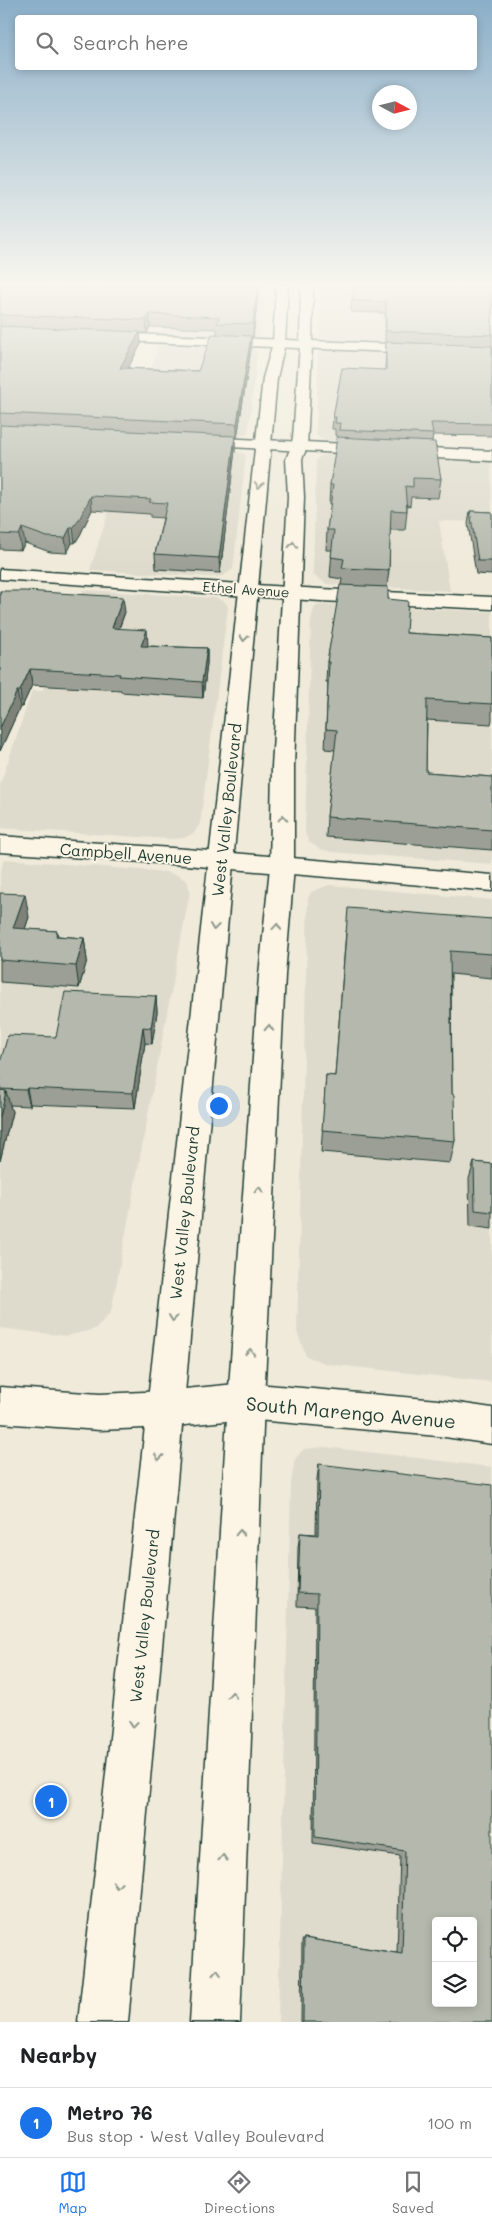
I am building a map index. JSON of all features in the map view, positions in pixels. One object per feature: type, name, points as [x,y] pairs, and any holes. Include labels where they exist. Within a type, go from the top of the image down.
[{"type":"main road","name":"West Valley Boulevard","points":[[103,2022],[270,379]]},
{"type":"main road","points":[[215,2022],[246,1401],[272,975],[282,867],[284,767],[296,497],[294,459],[299,447],[304,379]]},
{"type":"main road","points":[[181,441],[492,456]]},
{"type":"main road","name":"Ethel Avenue","points":[[0,574],[492,603]]},
{"type":"main road","name":"Campbell Avenue","points":[[0,844],[186,857],[220,862],[492,883]]},
{"type":"main road","name":"South Marengo Avenue","points":[[0,1405],[84,1412],[164,1409],[246,1401],[438,1418],[492,1426]]},
{"type":"shaded area","points":[[149,379],[254,379],[248,433],[234,438],[148,382]]},
{"type":"shaded area","points":[[317,379],[406,379],[373,444],[330,442],[316,435]]},
{"type":"shaded area","points":[[130,444],[234,450],[246,455],[233,569],[223,576],[211,577],[90,570]]},
{"type":"shaded area","points":[[328,454],[491,462],[492,522],[439,521],[450,591],[327,584],[313,575],[316,461],[319,457]]},
{"type":"shaded area","points":[[83,590],[216,598],[225,602],[228,607],[200,824],[194,833],[184,838],[171,839],[0,828],[0,785],[32,691],[42,691]]},
{"type":"shaded area","points":[[332,604],[492,612],[492,864],[332,852],[320,849],[309,842],[305,833],[311,619],[315,606]]},
{"type":"shaded area","points":[[4,859],[165,872],[177,875],[187,881],[190,891],[111,1312],[95,1329],[67,1336],[0,1328],[0,874]]},
{"type":"shaded area","points":[[329,885],[492,900],[492,1382],[327,1364],[306,1356],[297,1332],[308,899],[311,892]]},
{"type":"shaded area","points":[[325,1447],[492,1467],[492,2022],[278,2022],[291,1483],[295,1459],[304,1449]]},
{"type":"building","points":[[0,379],[244,379],[237,424],[0,413]]},
{"type":"building","points":[[340,379],[492,379],[492,424],[431,423],[433,434],[339,430],[340,423],[335,423],[336,417],[333,417]]},
{"type":"building","points":[[0,425],[235,436],[219,558],[155,554],[167,503],[149,502],[151,499],[91,496],[79,520],[73,528],[70,528],[65,538],[47,537],[22,528],[19,535],[0,534]]},
{"type":"building","points":[[337,437],[435,442],[441,479],[413,478],[413,487],[405,486],[407,511],[391,510],[389,570],[342,568],[344,559],[331,557],[334,530],[327,530],[333,485],[330,485]]},
{"type":"building","points":[[470,511],[492,512],[492,561],[478,561]]},
{"type":"building","points":[[340,585],[388,587],[388,599],[408,601],[406,633],[492,638],[492,704],[427,700],[426,772],[492,777],[492,830],[327,817],[337,730],[326,729],[329,662],[327,662]]},
{"type":"building","points":[[0,591],[123,597],[112,628],[147,630],[141,646],[207,648],[202,682],[119,676],[120,674],[30,669],[20,691],[17,691],[0,728]]},
{"type":"building","points":[[0,893],[25,894],[13,928],[57,931],[56,936],[84,938],[76,966],[0,960]]},
{"type":"building","points":[[348,908],[492,919],[492,954],[450,951],[452,1094],[454,1095],[455,1141],[322,1130],[326,1075],[335,1076]]},
{"type":"building","points":[[65,992],[156,996],[151,1028],[143,1027],[133,1093],[27,1088],[26,1090],[0,1089],[0,1063],[8,1035],[56,1037]]},
{"type":"building","points":[[0,1090],[6,1091],[0,1117]]},
{"type":"building","points":[[474,1162],[492,1164],[492,1212],[475,1210]]},
{"type":"building","points":[[319,1464],[492,1485],[492,2022],[303,2022],[304,1938],[402,1954],[405,1851],[315,1837],[317,1594],[298,1593],[300,1533],[318,1535]]},
{"type":"place","name":"Metro 76","points":[[51,1801]]}]
